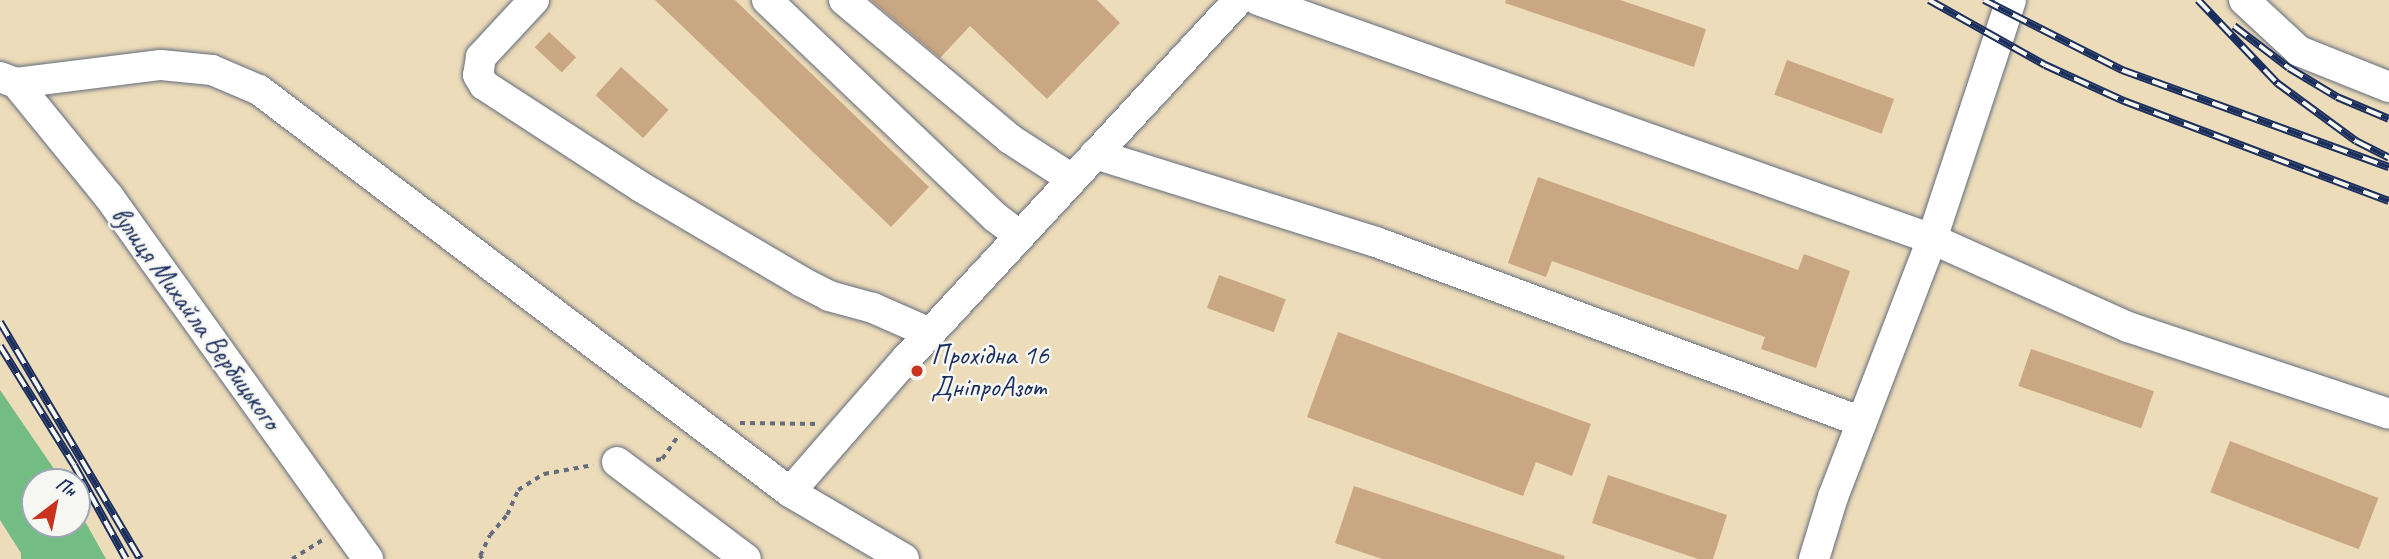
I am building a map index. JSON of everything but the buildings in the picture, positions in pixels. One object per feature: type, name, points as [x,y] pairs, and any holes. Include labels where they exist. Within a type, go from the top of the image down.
[{"type":"street","points":[[534,0],[481,57],[478,75],[484,85],[641,187],[803,282],[829,296],[873,308],[930,333]]},
{"type":"street","points":[[767,0],[995,217],[1020,236]]},
{"type":"street","points":[[844,0],[1010,139],[1072,179]]},
{"type":"street","points":[[790,492],[930,333],[1238,0]]},
{"type":"street","points":[[1258,0],[1931,239],[2128,327],[2389,414]]},
{"type":"street","points":[[1814,559],[1931,239],[2011,0]]},
{"type":"street","points":[[2244,0],[2299,51],[2389,87]]},
{"type":"street","points":[[8,80],[160,65],[212,70],[259,90],[790,492],[904,559]]},
{"type":"street","name":"вулиця Михайла Вербицького","points":[[8,80],[109,197],[368,559]]},
{"type":"street","points":[[1095,154],[1376,242],[1862,422]]},
{"type":"street","points":[[617,462],[746,559]]},
{"type":"path","points":[[292,559],[344,526]]},
{"type":"green space","points":[[0,390],[53,468],[21,468],[21,538],[91,538],[91,532],[106,559],[21,559],[21,553],[0,520]]},
{"type":"railway","points":[[1929,0],[2045,65],[2124,101],[2389,201]]},
{"type":"railway","points":[[1984,0],[2122,70],[2389,167]]},
{"type":"railway","points":[[2198,0],[2277,83],[2356,141],[2389,158]]},
{"type":"railway","points":[[2234,26],[2289,68],[2337,97],[2389,119]]},
{"type":"railway","points":[[0,322],[140,559]]},
{"type":"railway","points":[[0,346],[74,465],[126,559]]},
{"type":"place","name":"Прохідна 16 ДніпроАзот","points":[[917,371]]}]
